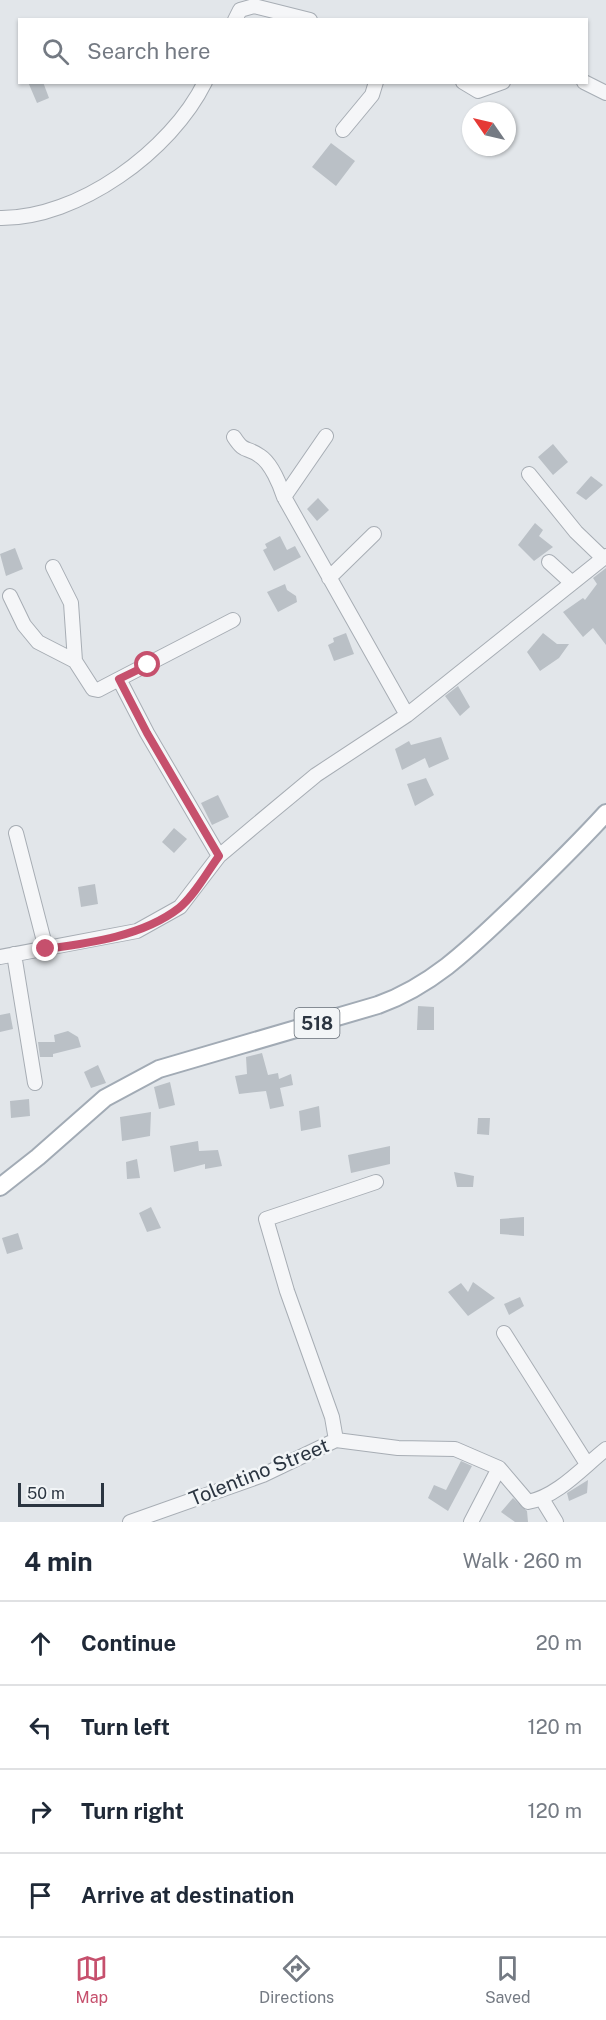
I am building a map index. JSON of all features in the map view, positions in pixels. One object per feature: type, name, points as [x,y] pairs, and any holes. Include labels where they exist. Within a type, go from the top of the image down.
[{"type":"main road","name":"518","points":[[0,1187],[105,1098],[159,1069],[406,995],[462,955],[606,813]]},
{"type":"street","points":[[236,18],[240,10],[254,6],[301,18]]},
{"type":"street","points":[[0,218],[23,218],[46,212],[99,188],[135,165],[169,135],[204,84]]},
{"type":"street","points":[[343,130],[372,95],[375,84]]},
{"type":"street","points":[[466,84],[478,91],[497,84]]},
{"type":"street","points":[[588,84],[606,93]]},
{"type":"street","points":[[284,497],[326,436]]},
{"type":"street","points":[[234,437],[242,449],[261,456],[281,485],[284,497],[407,715]]},
{"type":"street","points":[[35,1083],[7,956],[137,931],[180,907],[219,856],[316,775],[407,715],[604,556],[576,532],[529,474]]},
{"type":"street","points":[[329,578],[374,534]]},
{"type":"street","points":[[549,562],[572,583]]},
{"type":"street","points":[[53,567],[71,603],[75,661],[93,689],[98,690],[233,620]]},
{"type":"street","points":[[10,596],[24,625],[38,642],[75,661]]},
{"type":"street","points":[[119,679],[147,733],[219,856]]},
{"type":"street","points":[[16,833],[46,949]]},
{"type":"street","points":[[336,1440],[332,1417],[287,1291],[266,1220],[376,1182]]},
{"type":"street","points":[[504,1333],[587,1464]]},
{"type":"street","name":"Tolentino Street","points":[[130,1522],[263,1475],[336,1440],[398,1448],[455,1449],[499,1468],[528,1502],[542,1499]]},
{"type":"street","points":[[556,1522],[542,1499],[606,1449]]},
{"type":"street","points":[[471,1522],[499,1468]]},
{"type":"building","points":[[29,84],[44,84],[49,98],[37,103]]},
{"type":"building","points":[[331,143],[355,161],[336,186],[312,167]]},
{"type":"building","points":[[553,444],[568,462],[553,475],[538,457]]},
{"type":"building","points":[[591,476],[603,485],[586,500],[576,493]]},
{"type":"building","points":[[318,498],[329,510],[317,521],[307,509]]},
{"type":"building","points":[[535,523],[543,530],[539,536],[553,547],[534,561],[518,545]]},
{"type":"building","points":[[280,536],[287,550],[295,546],[301,557],[274,571],[263,550],[267,548],[265,544]]},
{"type":"building","points":[[15,548],[23,569],[6,576],[0,554]]},
{"type":"building","points":[[606,568],[606,645],[593,628],[583,637],[563,612],[583,598],[585,600],[597,584],[593,578]]},
{"type":"building","points":[[285,584],[287,590],[296,596],[297,602],[278,612],[267,592]]},
{"type":"building","points":[[346,633],[354,654],[334,661],[328,645],[334,642],[333,638]]},
{"type":"building","points":[[543,633],[557,644],[569,644],[559,658],[540,671],[527,652]]},
{"type":"building","points":[[458,686],[470,707],[460,716],[445,696]]},
{"type":"building","points":[[441,737],[449,759],[429,768],[425,758],[402,770],[395,749],[409,741],[411,745]]},
{"type":"building","points":[[426,778],[434,795],[415,806],[407,784]]},
{"type":"building","points":[[218,795],[229,817],[212,825],[201,803]]},
{"type":"building","points":[[174,828],[187,839],[174,853],[162,842]]},
{"type":"building","points":[[95,884],[98,904],[81,907],[78,887]]},
{"type":"building","points":[[418,1006],[434,1007],[434,1030],[417,1030]]},
{"type":"building","points":[[10,1013],[13,1029],[0,1032],[0,1015]]},
{"type":"building","points":[[68,1031],[78,1037],[81,1047],[53,1054],[53,1057],[40,1057],[38,1042],[55,1042],[54,1035]]},
{"type":"building","points":[[262,1053],[268,1075],[278,1073],[279,1079],[291,1074],[293,1085],[280,1088],[284,1106],[270,1109],[266,1091],[239,1094],[235,1076],[247,1074],[246,1057]]},
{"type":"building","points":[[98,1065],[106,1083],[91,1088],[84,1072]]},
{"type":"building","points":[[170,1082],[175,1105],[159,1109],[154,1087]]},
{"type":"building","points":[[29,1099],[30,1116],[11,1118],[10,1101]]},
{"type":"building","points":[[319,1106],[321,1127],[301,1131],[299,1111]]},
{"type":"building","points":[[151,1112],[150,1136],[122,1141],[120,1117]]},
{"type":"building","points":[[478,1118],[490,1118],[489,1135],[477,1134]]},
{"type":"building","points":[[198,1141],[199,1151],[218,1150],[222,1166],[205,1169],[205,1164],[174,1172],[170,1146]]},
{"type":"building","points":[[390,1146],[390,1164],[351,1173],[348,1155]]},
{"type":"building","points":[[137,1159],[140,1178],[127,1179],[126,1162]]},
{"type":"building","points":[[454,1172],[474,1176],[473,1187],[457,1187]]},
{"type":"building","points":[[151,1207],[161,1228],[147,1232],[139,1213]]},
{"type":"building","points":[[524,1217],[524,1236],[500,1234],[500,1219]]},
{"type":"building","points":[[18,1233],[23,1249],[7,1254],[2,1238]]},
{"type":"building","points":[[473,1282],[495,1298],[468,1316],[448,1292],[461,1283],[468,1292]]},
{"type":"building","points":[[520,1297],[524,1306],[509,1315],[504,1304]]},
{"type":"building","points":[[461,1461],[472,1466],[448,1511],[428,1498],[434,1485],[446,1490]]},
{"type":"building","points":[[588,1480],[587,1493],[569,1501],[567,1493]]},
{"type":"building","points":[[513,1498],[527,1511],[528,1522],[515,1522],[501,1512]]},
{"type":"route","points":[[46,949],[137,931],[159,920],[180,907],[219,856],[147,733],[119,679],[148,665]]}]
